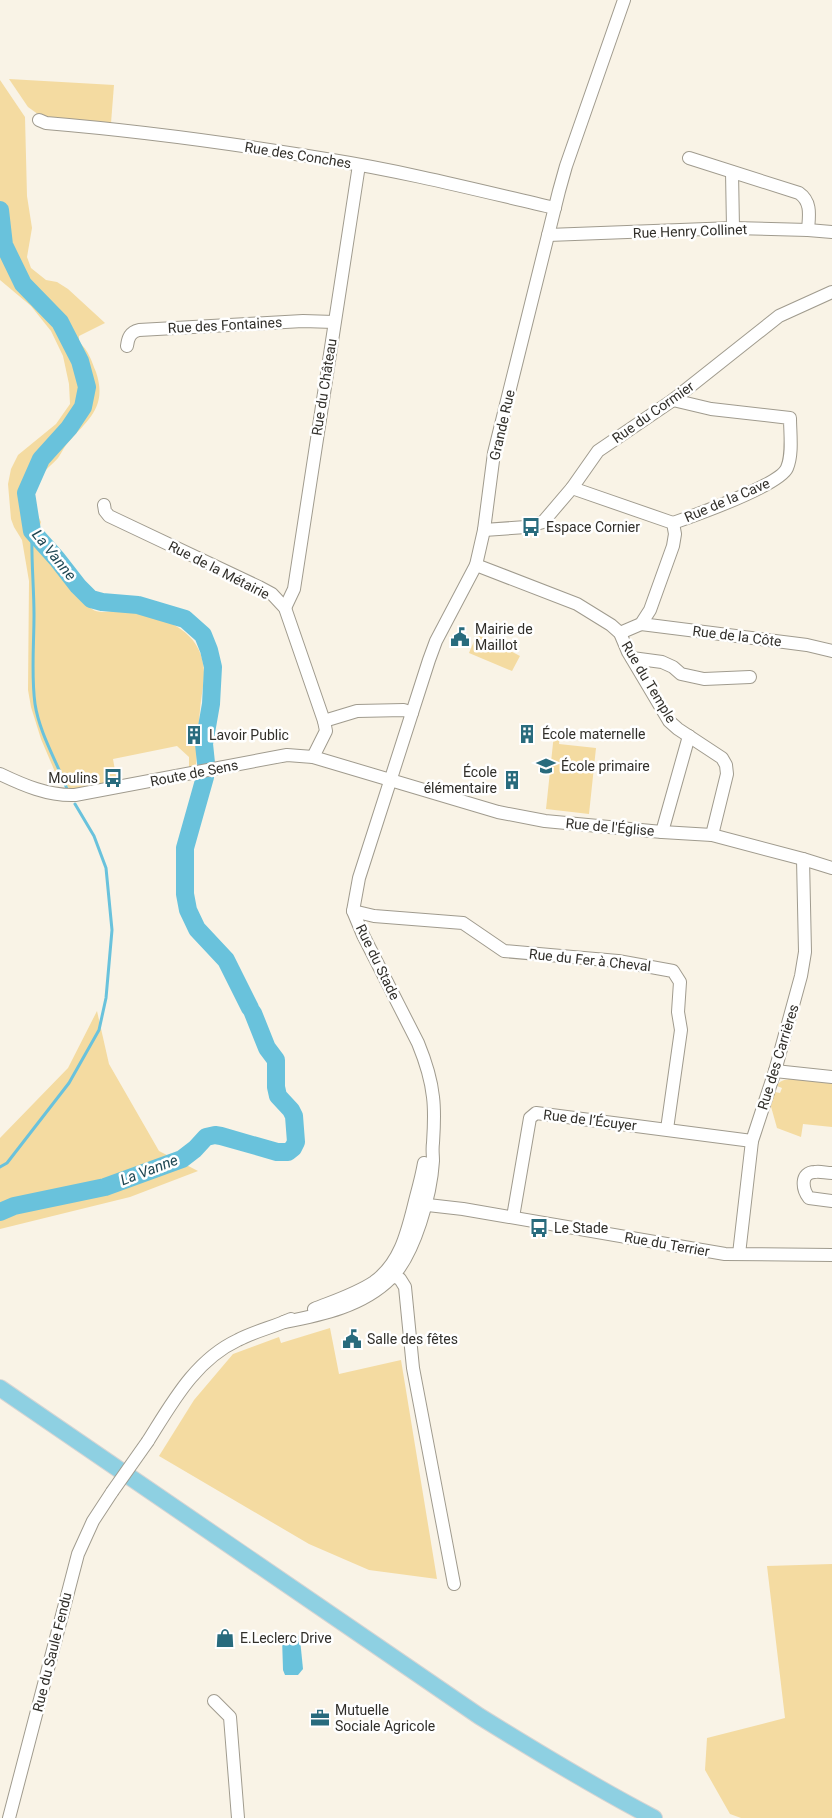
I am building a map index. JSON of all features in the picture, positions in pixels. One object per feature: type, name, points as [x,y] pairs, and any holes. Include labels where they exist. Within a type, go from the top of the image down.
[{"type":"main road","points":[[0,1388],[479,1716],[548,1760],[654,1818]]},
{"type":"street","name":"Grande Rue","points":[[389,780],[436,641],[476,565],[484,530],[494,453],[566,166],[624,0]]},
{"type":"street","name":"Rue des Conches","points":[[39,120],[46,123],[154,133],[358,165],[439,181],[555,208]]},
{"type":"street","points":[[689,158],[800,193],[808,202],[808,230]]},
{"type":"street","name":"Rue du Château","points":[[285,608],[294,589],[358,165]]},
{"type":"street","points":[[732,172],[733,228]]},
{"type":"street","name":"Rue Henry Collinet","points":[[548,235],[733,228],[832,232]]},
{"type":"street","name":"Rue du Cormier","points":[[484,530],[526,527],[543,522],[572,488],[598,451],[673,400],[779,316],[832,292]]},
{"type":"street","name":"Rue des Fontaines","points":[[127,346],[131,333],[139,330],[303,321],[334,322]]},
{"type":"street","name":"Rue de la Cave","points":[[673,400],[710,409],[790,418],[787,467],[779,478],[722,505],[673,523]]},
{"type":"street","points":[[572,488],[673,523],[675,534],[673,546],[650,610],[641,624],[620,633]]},
{"type":"street","name":"Rue de la Métairie","points":[[104,504],[105,511],[109,516],[272,594],[285,608],[324,721]]},
{"type":"street","name":"Rue du Temple","points":[[476,565],[576,604],[602,618],[620,633],[632,658],[669,721],[722,758],[726,766],[726,774],[712,835]]},
{"type":"street","name":"Rue de la Côte","points":[[641,624],[807,645],[832,651]]},
{"type":"street","points":[[632,658],[662,662],[673,667],[681,674],[704,679],[750,677]]},
{"type":"street","points":[[313,757],[326,731],[324,721],[356,711],[404,710],[412,713]]},
{"type":"street","points":[[662,832],[689,736]]},
{"type":"street","name":"Route de Sens","points":[[0,774],[39,791],[68,796],[287,755],[313,757],[389,780]]},
{"type":"street","name":"Rue de l'Église","points":[[389,780],[498,812],[535,819],[662,832],[712,835],[803,858],[832,868]]},
{"type":"street","name":"Rue du Stade","points":[[148,1441],[190,1378],[217,1352],[236,1340],[284,1322],[315,1317],[356,1303],[378,1289],[413,1243],[420,1204],[433,1162],[434,1099],[424,1057],[418,1042],[363,935],[353,911],[359,878],[389,780]]},
{"type":"street","name":"Rue des Carrières","points":[[739,1254],[752,1140],[796,999],[805,952],[803,858]]},
{"type":"street","name":"Rue du Fer à Cheval","points":[[353,911],[374,916],[463,923],[504,951],[618,961],[673,971],[680,982],[678,1012],[681,1030],[667,1129]]},
{"type":"street","points":[[775,1071],[832,1077]]},
{"type":"street","name":"Rue de l’Écuyer","points":[[513,1218],[532,1114],[543,1113],[752,1140]]},
{"type":"street","points":[[832,1173],[812,1172],[807,1174],[803,1182],[809,1198],[832,1201]]},
{"type":"street","name":"Rue du Terrier","points":[[420,1204],[462,1209],[725,1254],[832,1255]]},
{"type":"street","points":[[390,1273],[400,1279],[405,1287],[413,1368],[454,1584]]},
{"type":"street","name":"Rue du Saule Fendu","points":[[9,1818],[66,1593],[78,1554],[93,1521],[148,1441]]},
{"type":"street","points":[[214,1701],[230,1717],[238,1818]]},
{"type":"shaded area","points":[[9,79],[114,85],[111,123],[42,117],[28,107]]},
{"type":"shaded area","points":[[0,80],[25,117],[27,196],[32,228],[27,257],[31,268],[46,280],[57,282],[68,289],[105,323],[79,336],[79,342],[87,352],[96,372],[99,395],[93,413],[37,483],[35,503],[41,522],[35,543],[76,595],[95,611],[121,610],[144,614],[176,626],[193,640],[199,649],[204,672],[196,767],[189,768],[189,757],[177,746],[113,759],[117,782],[73,791],[58,779],[41,739],[31,707],[28,690],[29,581],[22,540],[11,519],[8,484],[11,469],[18,455],[56,424],[70,404],[69,384],[63,356],[51,331],[31,306],[0,280]]},
{"type":"shaded area","points":[[477,634],[520,656],[512,671],[469,653]]},
{"type":"shaded area","points":[[554,734],[560,735],[559,744],[596,748],[589,814],[546,809]]},
{"type":"shaded area","points":[[97,1011],[109,1064],[159,1151],[198,1171],[130,1197],[0,1229],[0,1138],[68,1068]]},
{"type":"shaded area","points":[[789,1079],[832,1083],[832,1127],[803,1124],[801,1137],[777,1128],[770,1103],[775,1092],[780,1093],[782,1088],[777,1086],[778,1084]]},
{"type":"shaded area","points":[[330,1328],[339,1374],[401,1360],[437,1579],[369,1570],[309,1544],[159,1456],[194,1400],[233,1354],[279,1337],[281,1343]]},
{"type":"shaded area","points":[[832,1564],[832,1818],[741,1818],[730,1814],[705,1770],[707,1738],[785,1718],[767,1566]]},
{"type":"water","points":[[293,1633],[299,1636],[300,1639],[303,1669],[298,1675],[285,1675],[283,1670],[282,1638]]},
{"type":"waterway","name":"La Vanne","points":[[0,210],[4,245],[23,284],[60,322],[80,361],[87,387],[83,407],[69,428],[41,459],[26,493],[32,531],[91,599],[102,602],[138,605],[185,619],[203,635],[213,667],[211,704],[204,744],[206,763]]},
{"type":"waterway","points":[[32,531],[35,704],[43,733],[63,779]]},
{"type":"waterway","name":"La Vanne","points":[[205,777],[185,848],[185,894],[188,910],[197,929],[226,960],[250,1008]]},
{"type":"waterway","points":[[64,782],[68,791]]},
{"type":"waterway","points":[[0,1167],[7,1163],[69,1083],[99,1030],[106,998],[112,930],[106,868],[94,836],[75,804]]},
{"type":"waterway","name":"La Vanne","points":[[0,1212],[14,1206],[105,1187],[182,1159],[206,1137],[215,1135],[277,1152],[288,1152],[296,1142],[294,1116],[278,1096],[276,1060],[267,1048],[253,1013]]},
{"type":"place","name":"Espace Cornier","points":[[531,527]]},
{"type":"place","name":"Mairie de Maillot","points":[[460,637]]},
{"type":"place","name":"École maternelle","points":[[527,734]]},
{"type":"place","name":"Lavoir Public","points":[[194,735]]},
{"type":"place","name":"École primaire","points":[[546,766]]},
{"type":"place","name":"Moulins","points":[[113,778]]},
{"type":"place","name":"École élémentaire","points":[[512,780]]},
{"type":"place","name":"Le Stade","points":[[539,1228]]},
{"type":"place","name":"Salle des fêtes","points":[[352,1339]]},
{"type":"place","name":"E.Leclerc Drive","points":[[225,1638]]},
{"type":"place","name":"Mutuelle Sociale Agricole","points":[[320,1718]]}]
